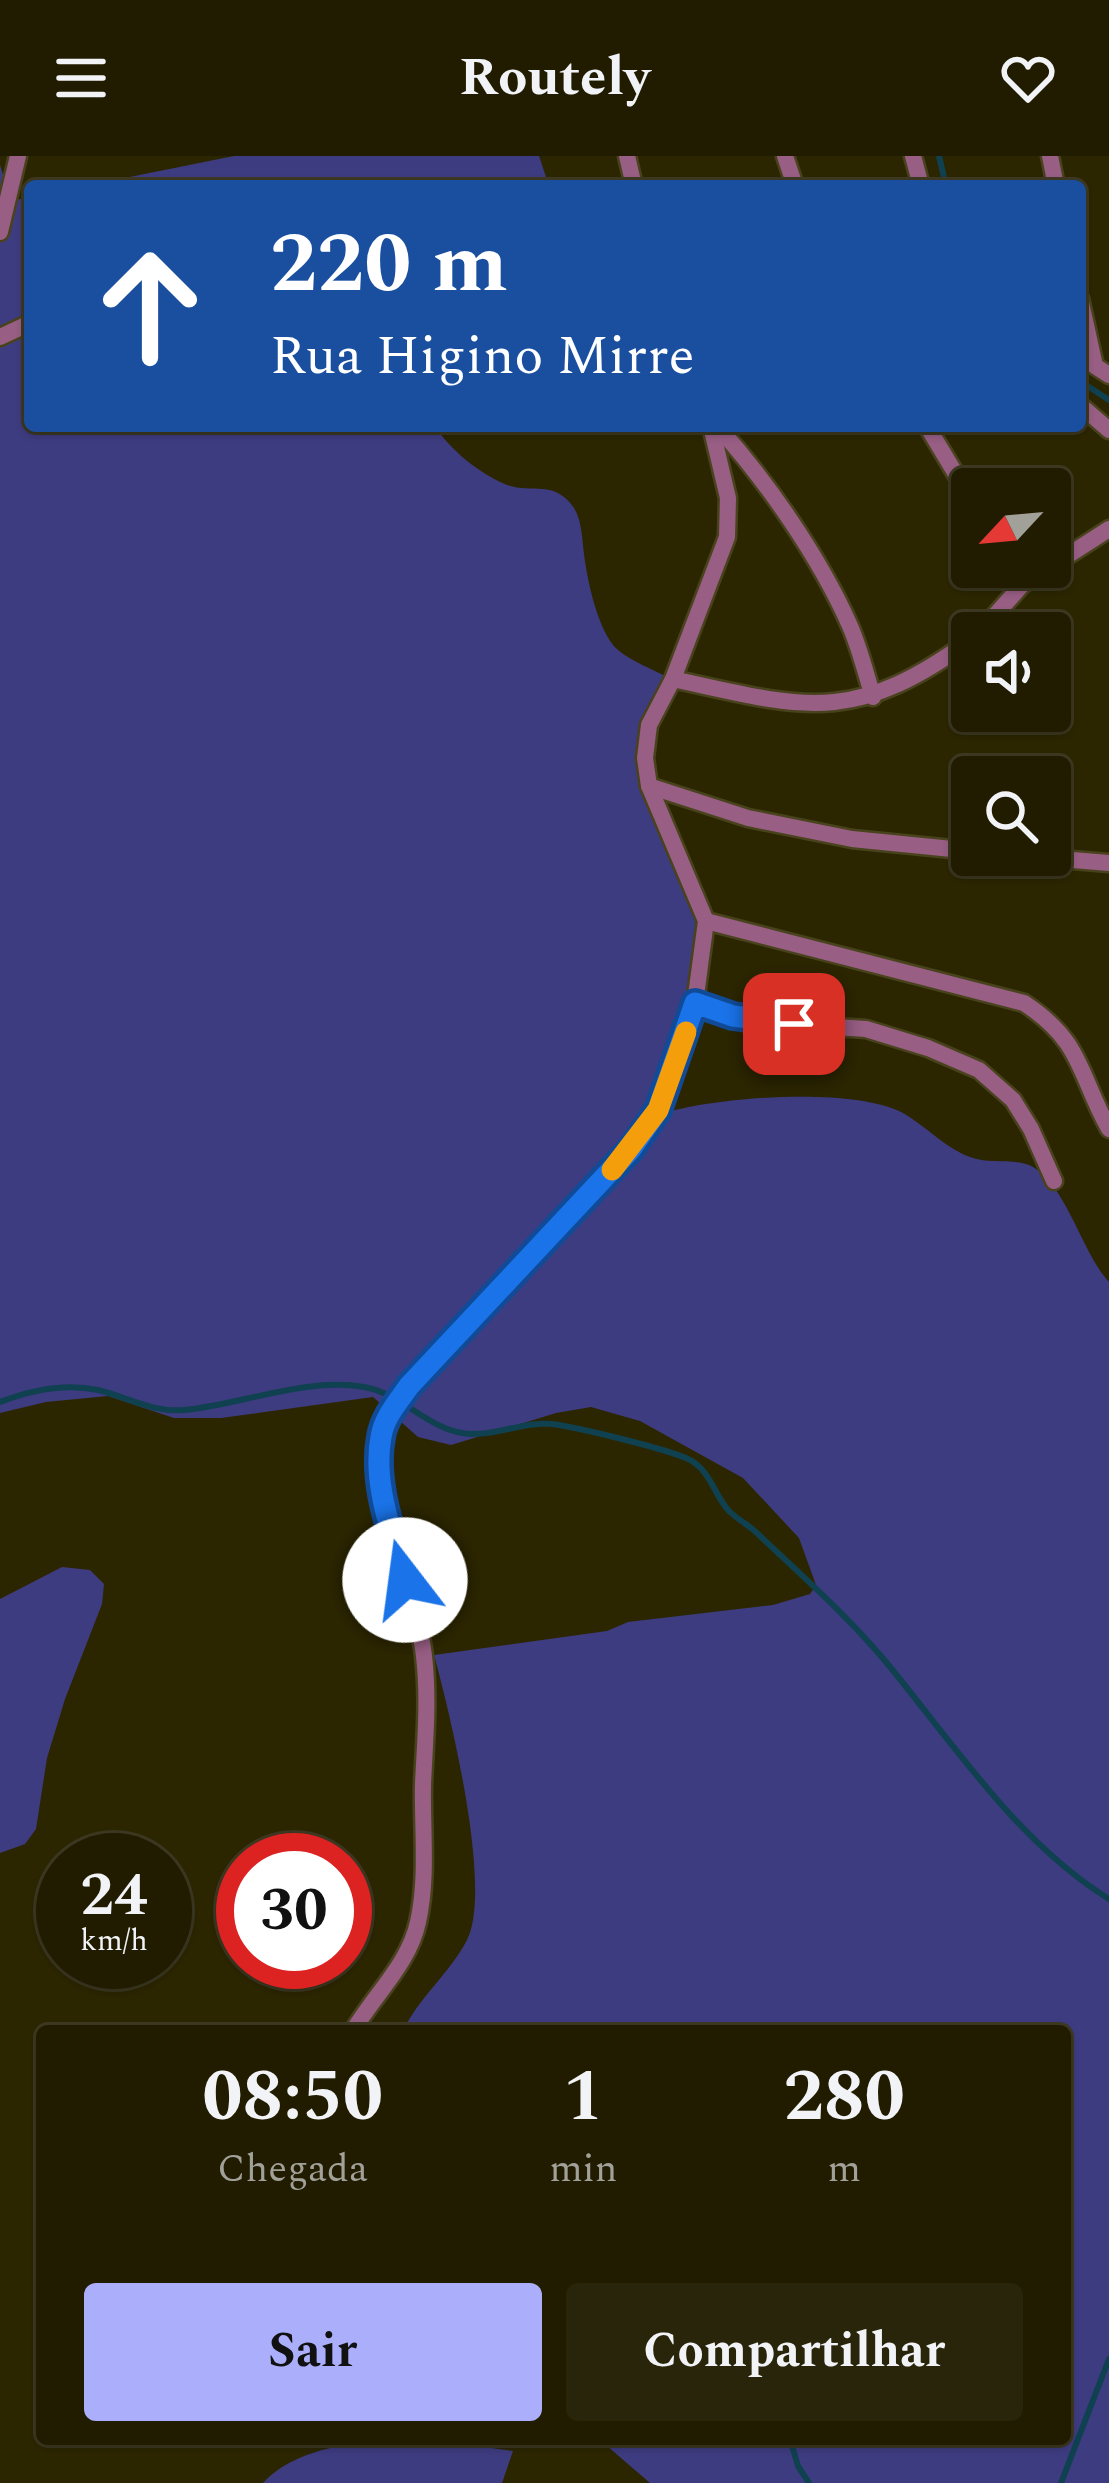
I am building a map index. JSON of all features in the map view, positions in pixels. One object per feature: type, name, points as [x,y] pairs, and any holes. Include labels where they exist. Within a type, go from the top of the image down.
[{"type":"street","points":[[0,232],[18,156]]},
{"type":"street","points":[[1086,327],[1094,366],[1109,375]]},
{"type":"street","points":[[1086,410],[1109,430]]},
{"type":"street","points":[[357,2025],[406,1954],[418,1924],[422,1891],[428,1713],[424,1652],[386,1508],[379,1465],[381,1436],[388,1416],[409,1386],[631,1149],[658,1110],[675,1066],[695,1003],[706,921],[650,786],[645,758],[649,725],[673,679],[727,537],[728,498],[715,432]]},
{"type":"street","points":[[720,432],[750,463],[814,562],[850,627],[873,697]]},
{"type":"street","points":[[931,432],[952,468]]},
{"type":"street","points":[[1071,553],[1109,529]]},
{"type":"street","points":[[998,612],[1019,588]]},
{"type":"street","points":[[673,679],[786,704],[818,705],[873,697],[951,651]]},
{"type":"street","points":[[650,786],[748,818],[852,838],[951,849]]},
{"type":"street","points":[[1071,860],[1109,863]]},
{"type":"street","points":[[706,921],[1024,1004],[1053,1022],[1073,1046],[1109,1129]]},
{"type":"street","points":[[695,1003],[760,1022],[866,1029],[979,1070],[1013,1100],[1054,1181]]},
{"type":"shaded area","points":[[234,156],[539,156],[547,180],[115,180]]},
{"type":"shaded area","points":[[0,165],[11,201],[24,198],[24,432],[439,432],[486,475],[507,485],[558,493],[574,508],[591,591],[611,642],[623,654],[667,677],[636,757],[701,921],[686,1013],[655,1116],[709,1104],[779,1097],[848,1099],[901,1112],[961,1153],[1026,1164],[1045,1176],[1109,1282],[1109,2483],[650,2483],[606,2445],[1071,2445],[1071,2025],[406,2025],[460,1952],[474,1915],[466,1800],[434,1655],[607,1631],[628,1622],[773,1605],[810,1594],[816,1585],[799,1538],[743,1478],[640,1421],[591,1407],[451,1445],[418,1437],[373,1397],[221,1418],[174,1418],[108,1396],[46,1402],[0,1413]]},
{"type":"shaded area","points":[[62,1567],[90,1570],[104,1584],[102,1604],[47,1758],[36,1829],[25,1844],[0,1853],[0,1599]]},
{"type":"shaded area","points":[[468,2445],[513,2451],[502,2483],[263,2483],[296,2460],[337,2446]]},
{"type":"waterway","points":[[939,156],[945,180]]},
{"type":"waterway","points":[[1086,385],[1109,400]]},
{"type":"waterway","points":[[0,1402],[73,1387],[162,1409],[185,1410],[297,1388],[342,1385],[377,1390],[462,1433],[552,1424],[682,1456],[704,1472],[729,1511],[871,1645],[1016,1820],[1076,1876],[1109,1899]]},
{"type":"waterway","points":[[1061,2483],[1109,2359]]},
{"type":"waterway","points":[[792,2445],[809,2483]]},
{"type":"slow traffic","points":[[612,1170],[658,1110],[686,1032]]},
{"type":"route","points":[[405,1580],[379,1465],[388,1416],[409,1386],[631,1149],[658,1110],[695,1003],[760,1022],[794,1024]]}]
